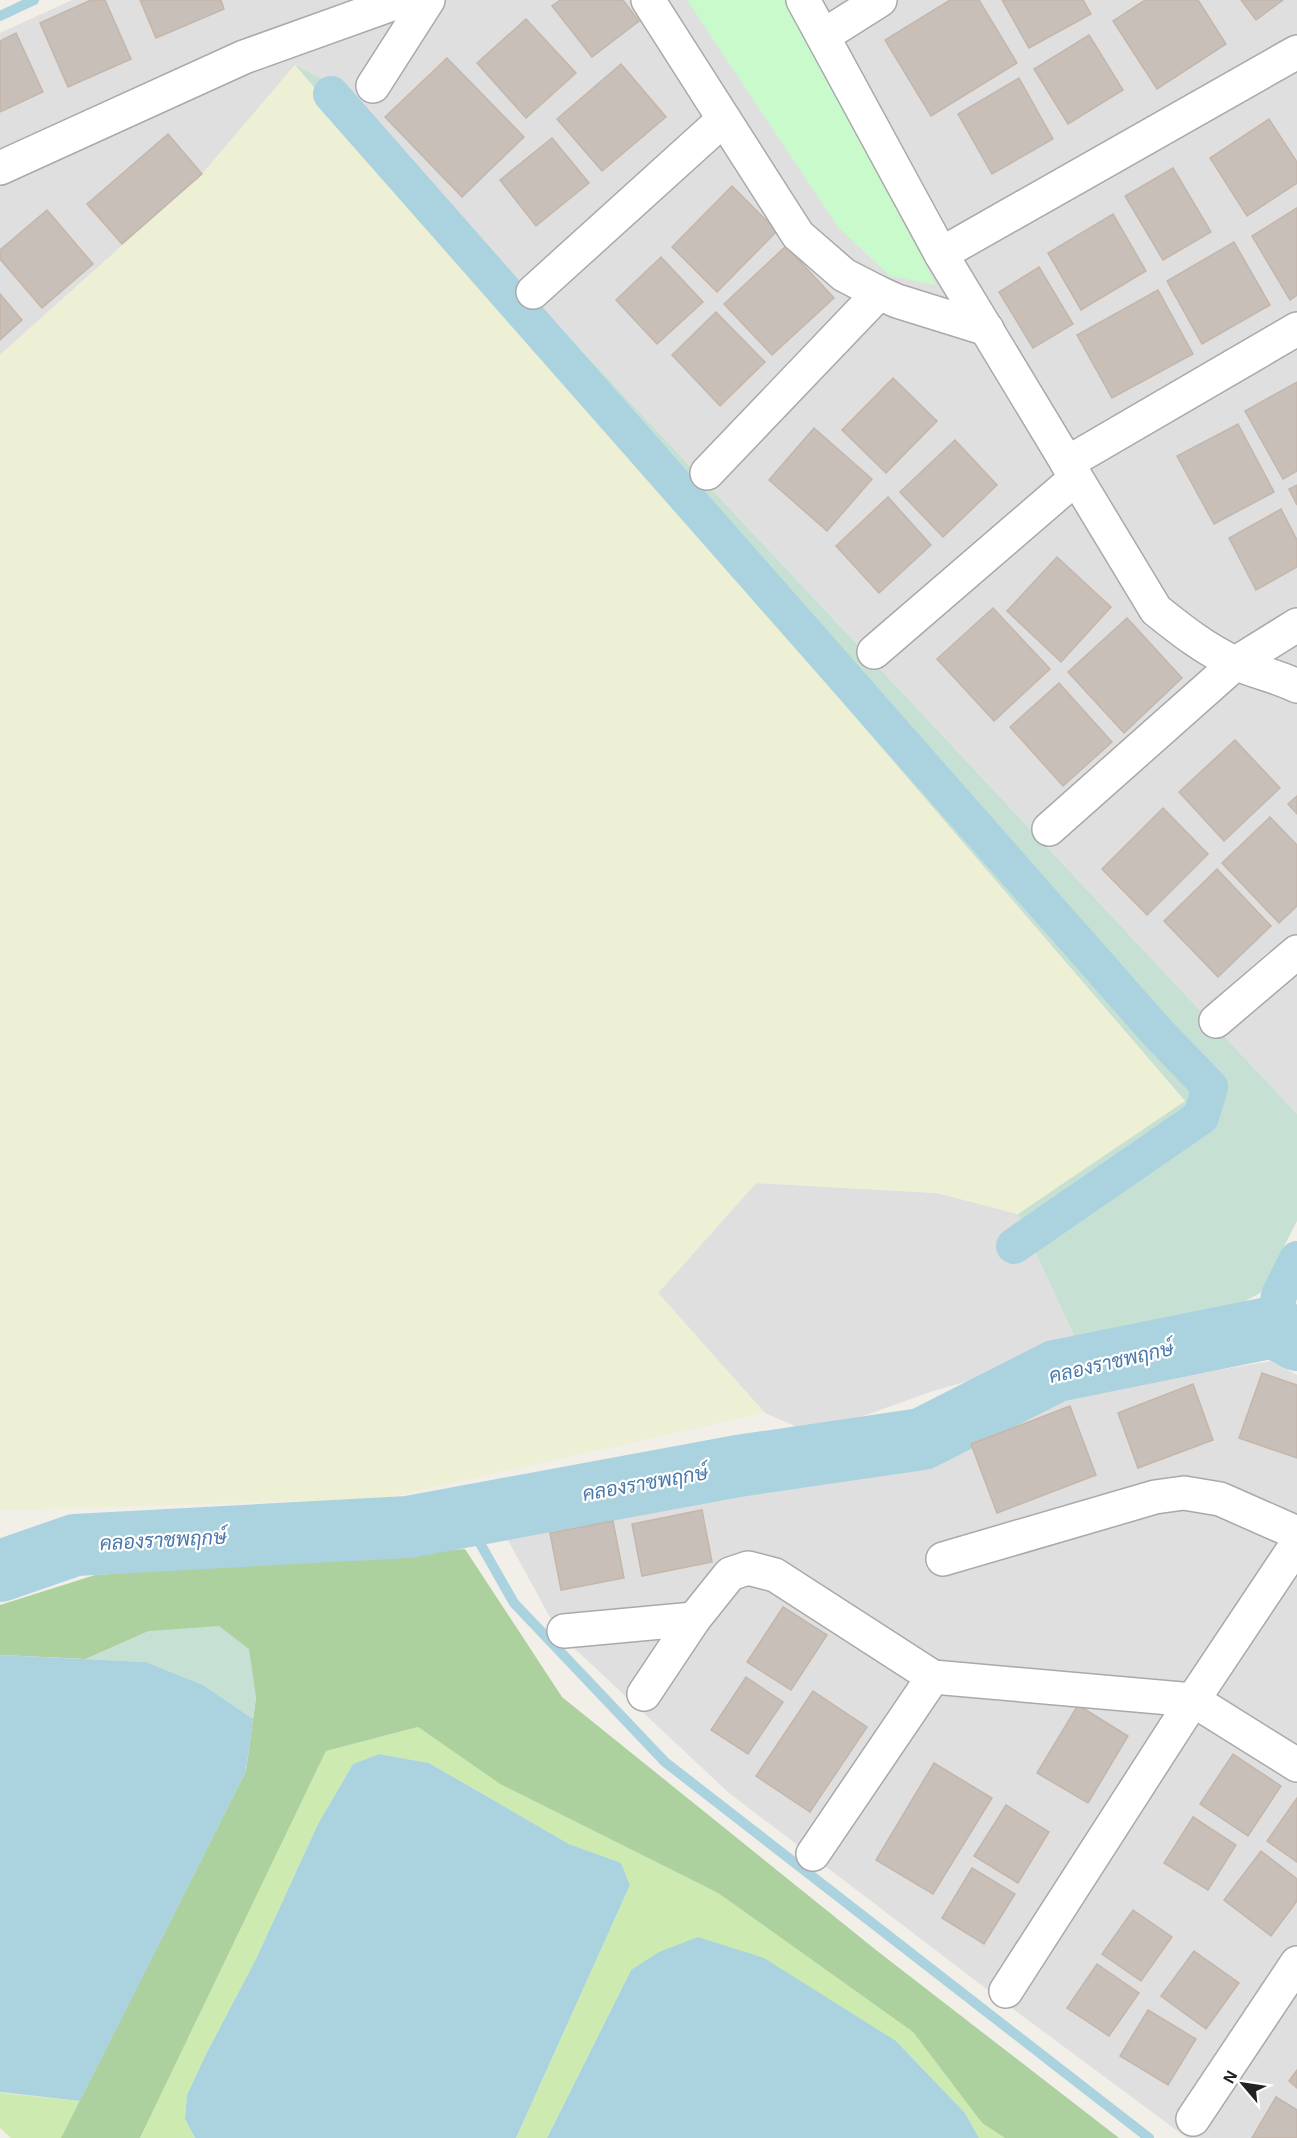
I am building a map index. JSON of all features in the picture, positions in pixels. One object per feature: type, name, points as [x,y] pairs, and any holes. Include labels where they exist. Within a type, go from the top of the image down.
[{"type":"street","points":[[0,168],[244,57],[403,0]]},
{"type":"street","points":[[373,87],[428,0]]},
{"type":"street","points":[[648,0],[798,236],[844,275],[897,301],[987,329]]},
{"type":"street","points":[[803,0],[941,254],[1156,610],[1193,639],[1236,663],[1297,686]]},
{"type":"street","points":[[823,36],[880,0]]},
{"type":"street","points":[[941,254],[1297,52]]},
{"type":"street","points":[[533,292],[724,119]]},
{"type":"street","points":[[707,473],[879,292]]},
{"type":"street","points":[[874,652],[1072,470],[1297,328]]},
{"type":"street","points":[[1049,829],[1236,663],[1297,625]]},
{"type":"street","points":[[1216,1021],[1297,952]]},
{"type":"street","points":[[943,1559],[1155,1497],[1184,1493],[1220,1499],[1297,1533]]},
{"type":"street","points":[[1006,1991],[1193,1700],[1297,1544]]},
{"type":"street","points":[[644,1694],[694,1619],[730,1574],[748,1568],[775,1575],[933,1677],[1193,1700],[1297,1765]]},
{"type":"street","points":[[564,1631],[694,1619]]},
{"type":"street","points":[[813,1854],[933,1677]]},
{"type":"street","points":[[1193,2119],[1297,1963]]},
{"type":"shaded area","points":[[72,0],[1297,0],[1297,1114],[331,83],[295,65],[202,174],[0,355],[0,33]]},
{"type":"shaded area","points":[[756,1183],[937,1193],[1018,1214],[1080,1349],[930,1392],[813,1434],[765,1413],[658,1293]]},
{"type":"shaded area","points":[[1271,1361],[1297,1375],[1297,2138],[1187,2138],[729,1793],[559,1634],[504,1533],[922,1447],[1036,1402]]},
{"type":"green space","points":[[687,0],[799,0],[936,285],[890,276],[838,227]]},
{"type":"green space","points":[[295,65],[1185,1102],[1018,1214],[937,1193],[756,1183],[658,1293],[765,1413],[381,1499],[5,1510],[0,1512],[0,355],[202,174]]},
{"type":"green space","points":[[295,65],[331,83],[1297,1114],[1297,1221],[1260,1293],[1187,1333],[1080,1349],[1018,1214],[1185,1101]]},
{"type":"green space","points":[[465,1549],[562,1697],[876,1950],[1119,2138],[1005,2138],[982,2123],[913,2032],[718,1893],[500,1784],[418,1727],[326,1751],[140,2138],[61,2138],[246,1771],[256,1697],[149,1631],[86,1659],[0,1655],[0,1605],[95,1575]]},
{"type":"green space","points":[[219,1626],[249,1649],[256,1697],[253,1719],[203,1685],[146,1662],[86,1659],[149,1631]]},
{"type":"green space","points":[[418,1727],[500,1784],[718,1893],[913,2032],[982,2123],[1005,2138],[979,2138],[965,2113],[896,2041],[631,1970],[547,2138],[516,2138],[630,1885],[620,1863],[569,1844],[429,1763],[379,1754],[353,1764],[318,1824],[256,1959],[206,2054],[187,2095],[185,2119],[195,2138],[140,2138],[326,1751]]},
{"type":"green space","points":[[0,2092],[80,2101],[61,2138],[11,2138],[0,2128]]},
{"type":"water","points":[[0,1655],[146,1662],[203,1685],[253,1719],[246,1771],[80,2101],[0,2092]]},
{"type":"water","points":[[379,1754],[429,1763],[569,1844],[621,1863],[630,1885],[516,2138],[195,2138],[185,2119],[187,2095],[206,2054],[256,1959],[318,1824],[353,1764]]},
{"type":"water","points":[[698,1937],[764,1958],[896,2041],[965,2113],[979,2138],[547,2138],[631,1970],[659,1952]]},
{"type":"building","points":[[91,0],[105,0],[131,59],[68,87],[40,23]]},
{"type":"building","points":[[140,0],[221,0],[224,9],[156,38]]},
{"type":"building","points":[[560,0],[623,0],[639,21],[592,57],[552,6]]},
{"type":"building","points":[[950,0],[979,0],[1017,63],[931,116],[885,40]]},
{"type":"building","points":[[1002,0],[1083,0],[1091,14],[1029,48]]},
{"type":"building","points":[[1145,0],[1198,0],[1226,44],[1157,89],[1113,21]]},
{"type":"building","points":[[1241,0],[1283,0],[1256,20]]},
{"type":"building","points":[[526,19],[576,73],[526,118],[477,63]]},
{"type":"building","points":[[16,33],[43,92],[0,112],[0,41]]},
{"type":"building","points":[[1089,35],[1123,90],[1068,124],[1034,69]]},
{"type":"building","points":[[447,58],[524,137],[462,197],[385,117]]},
{"type":"building","points":[[621,64],[666,117],[602,171],[557,119]]},
{"type":"building","points":[[1019,78],[1053,139],[992,174],[958,114]]},
{"type":"building","points":[[1269,119],[1297,162],[1297,183],[1247,216],[1210,158]]},
{"type":"building","points":[[168,134],[202,174],[122,244],[87,204]]},
{"type":"building","points":[[552,138],[589,183],[536,226],[500,180]]},
{"type":"building","points":[[1173,168],[1211,232],[1163,260],[1125,196]]},
{"type":"building","points":[[732,186],[777,231],[717,292],[672,247]]},
{"type":"building","points":[[1297,208],[1297,295],[1290,300],[1252,236]]},
{"type":"building","points":[[47,210],[93,264],[42,308],[0,259],[0,250]]},
{"type":"building","points":[[1113,214],[1146,271],[1081,310],[1048,253]]},
{"type":"building","points":[[1234,242],[1270,305],[1202,344],[1167,281]]},
{"type":"building","points":[[786,246],[834,298],[772,355],[724,304]]},
{"type":"building","points":[[661,257],[703,302],[657,344],[616,300]]},
{"type":"building","points":[[1039,267],[1073,324],[1033,348],[999,292]]},
{"type":"building","points":[[1158,290],[1193,354],[1112,398],[1077,335]]},
{"type":"building","points":[[0,294],[22,320],[0,340]]},
{"type":"building","points":[[716,312],[765,362],[720,406],[672,355]]},
{"type":"building","points":[[893,378],[937,421],[886,473],[842,430]]},
{"type":"building","points":[[1297,382],[1297,471],[1283,479],[1245,411]]},
{"type":"building","points":[[1238,424],[1274,492],[1214,524],[1177,456]]},
{"type":"building","points":[[814,428],[872,479],[827,531],[769,480]]},
{"type":"building","points":[[955,440],[997,485],[943,537],[900,492]]},
{"type":"building","points":[[1297,485],[1297,505],[1289,489]]},
{"type":"building","points":[[888,497],[931,545],[879,593],[836,546]]},
{"type":"building","points":[[1281,509],[1297,540],[1297,567],[1256,590],[1229,538]]},
{"type":"building","points":[[1057,557],[1111,607],[1061,662],[1007,611]]},
{"type":"building","points":[[993,608],[1050,669],[994,721],[937,659]]},
{"type":"building","points":[[1127,618],[1182,678],[1124,733],[1068,672]]},
{"type":"building","points":[[1059,683],[1112,742],[1063,786],[1010,727]]},
{"type":"building","points":[[1235,740],[1280,788],[1224,841],[1179,792]]},
{"type":"building","points":[[1297,796],[1297,814],[1288,804]]},
{"type":"building","points":[[1163,808],[1208,854],[1147,915],[1102,869]]},
{"type":"building","points":[[1270,817],[1297,845],[1297,906],[1279,923],[1222,863]]},
{"type":"building","points":[[1217,869],[1271,926],[1218,977],[1164,921]]},
{"type":"building","points":[[1262,1373],[1297,1385],[1297,1458],[1239,1438]]},
{"type":"building","points":[[1193,1384],[1213,1440],[1138,1468],[1118,1413]]},
{"type":"building","points":[[1070,1406],[1096,1475],[997,1513],[971,1444]]},
{"type":"building","points":[[702,1510],[712,1562],[642,1576],[632,1524]]},
{"type":"building","points":[[613,1521],[624,1578],[561,1590],[550,1533]]},
{"type":"building","points":[[783,1607],[827,1635],[791,1690],[747,1662]]},
{"type":"building","points":[[746,1677],[783,1702],[748,1754],[711,1730]]},
{"type":"building","points":[[813,1691],[867,1727],[810,1812],[756,1776]]},
{"type":"building","points":[[1078,1705],[1128,1736],[1088,1803],[1037,1773]]},
{"type":"building","points":[[1233,1754],[1281,1786],[1248,1836],[1200,1804]]},
{"type":"building","points":[[934,1763],[992,1798],[933,1894],[876,1860]]},
{"type":"building","points":[[1297,1798],[1297,1862],[1267,1841]]},
{"type":"building","points":[[1006,1805],[1049,1832],[1018,1883],[974,1856]]},
{"type":"building","points":[[1193,1817],[1236,1845],[1208,1890],[1164,1863]]},
{"type":"building","points":[[1261,1851],[1297,1879],[1297,1901],[1271,1936],[1224,1900]]},
{"type":"building","points":[[972,1868],[1015,1894],[984,1944],[942,1918]]},
{"type":"building","points":[[1133,1910],[1172,1937],[1141,1981],[1102,1954]]},
{"type":"building","points":[[1194,1951],[1239,1983],[1206,2029],[1161,1996]]},
{"type":"building","points":[[1097,1964],[1139,1993],[1109,2036],[1067,2008]]},
{"type":"building","points":[[1148,2010],[1196,2039],[1168,2085],[1120,2056]]},
{"type":"building","points":[[1297,2070],[1297,2088],[1289,2081]]},
{"type":"building","points":[[1276,2097],[1297,2110],[1297,2138],[1252,2138]]},
{"type":"waterway","points":[[0,16],[34,0]]},
{"type":"waterway","points":[[331,94],[1157,1032],[1210,1087],[1201,1117],[1014,1246]]},
{"type":"waterway","points":[[1274,1327],[1279,1295],[1297,1259]]},
{"type":"waterway","name":"คลองราชพฤกษ์","points":[[0,1571],[75,1545],[408,1527],[738,1466],[922,1439],[1056,1371],[1274,1327],[1297,1340]]},
{"type":"waterway","points":[[465,1517],[514,1603],[665,1762],[1149,2138]]}]
